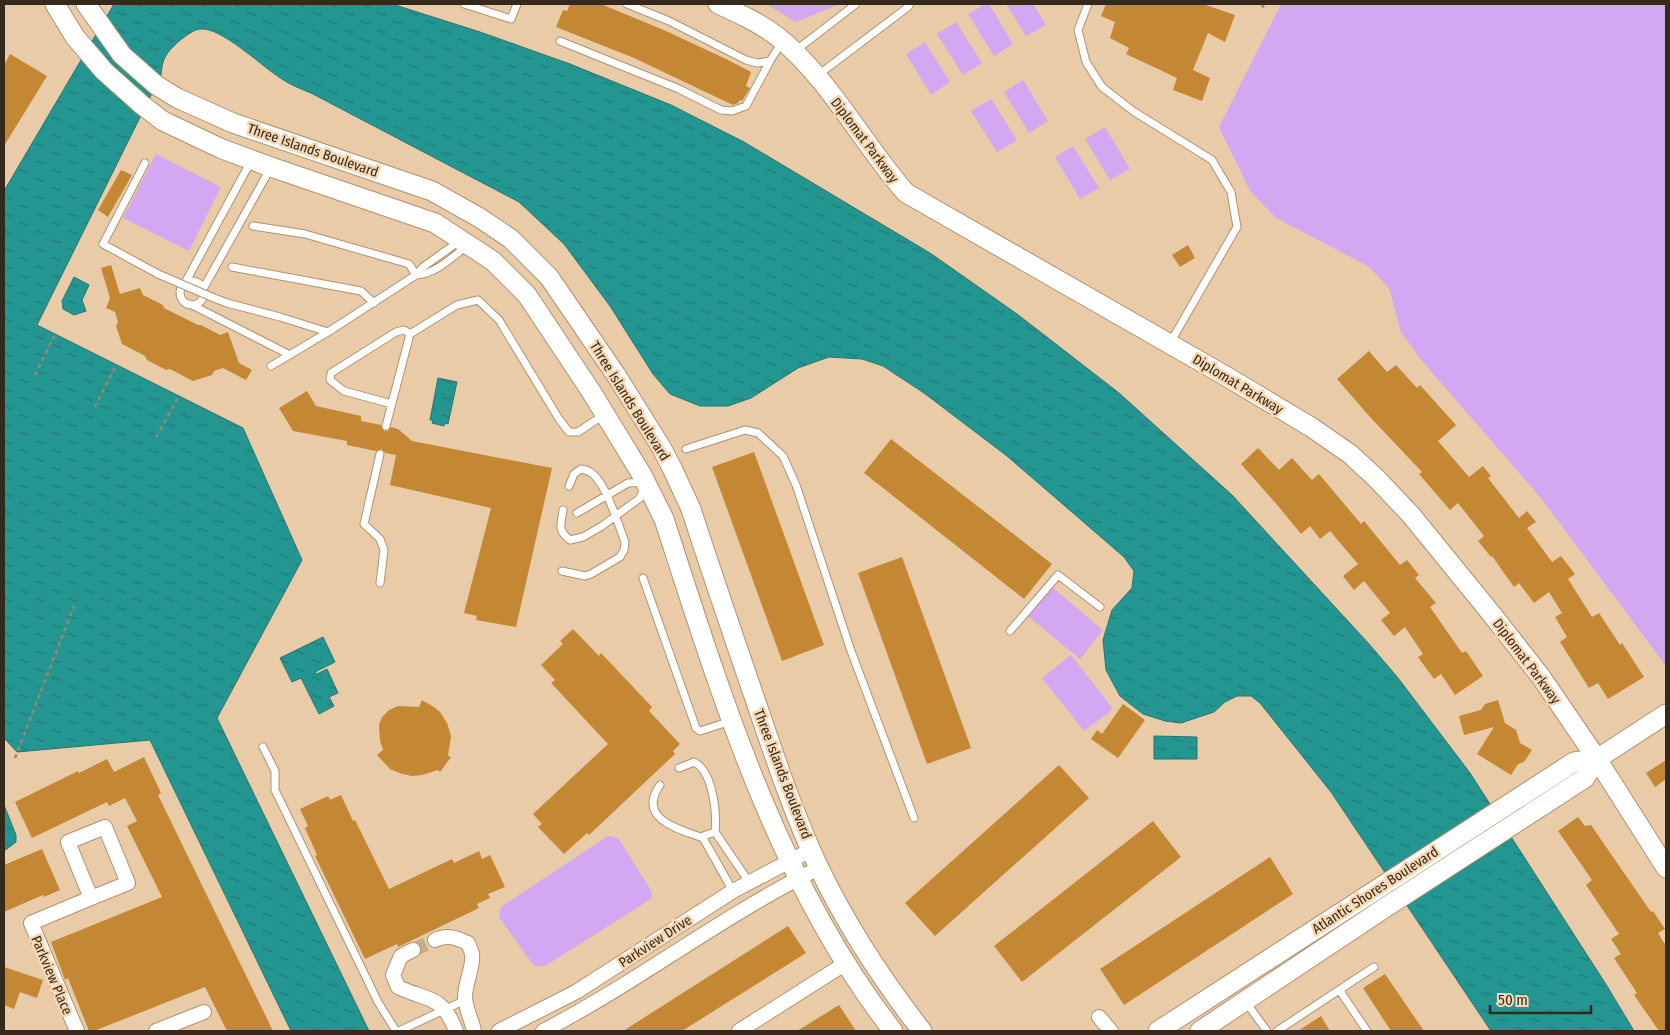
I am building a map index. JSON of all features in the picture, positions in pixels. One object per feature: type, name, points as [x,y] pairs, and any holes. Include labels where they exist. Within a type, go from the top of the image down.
[{"type":"street","name":"Three Islands Boulevard","points":[[55,4],[75,37],[104,71],[163,121],[222,149],[271,168],[435,223],[493,261],[527,295],[605,414],[646,482],[664,519],[732,720],[761,796],[799,878],[846,963],[893,1031]]},
{"type":"street","name":"Diplomat Parkway","points":[[718,4],[741,14],[777,37],[806,64],[906,193],[1170,344],[1311,427],[1350,454],[1376,478],[1410,515],[1541,677],[1597,759],[1666,868]]},
{"type":"street","name":"Three Islands Boulevard","points":[[88,6],[122,54],[156,85],[177,98],[234,123],[432,191],[480,218],[511,239],[549,277],[630,398],[672,468],[690,509],[783,782],[811,850],[836,900],[866,951],[893,994],[922,1031]]},
{"type":"street","points":[[605,414],[630,398]]},
{"type":"street","points":[[646,482],[672,468]]},
{"type":"street","name":"Atlantic Shores Boulevard","points":[[1200,1031],[1585,778],[1597,759],[1666,714]]},
{"type":"street","name":"Atlantic Shores Boulevard","points":[[1158,1031],[1574,762],[1597,759]]},
{"type":"street","name":"Parkview Place","points":[[77,1031],[31,924],[128,883],[105,827],[68,842],[91,898]]},
{"type":"street","name":"Parkview Drive","points":[[499,1031],[576,992],[733,891],[811,850]]},
{"type":"street","name":"Parkview Drive","points":[[543,1031],[619,988],[768,894],[819,868]]},
{"type":"street","points":[[435,940],[455,937],[468,943],[472,954],[472,966],[465,984],[465,1000],[474,1031]]},
{"type":"street","points":[[413,950],[401,956],[393,975],[398,987],[435,1001],[444,1010],[456,1031]]},
{"type":"street","points":[[739,1031],[846,963]]},
{"type":"street","points":[[156,1031],[204,1012]]},
{"type":"street","points":[[531,1016],[539,1031]]},
{"type":"street","points":[[1099,1017],[1110,1031]]},
{"type":"lane","points":[[464,4],[511,19],[518,4]]},
{"type":"lane","points":[[627,4],[669,21],[746,60],[757,63],[770,61]]},
{"type":"lane","points":[[560,41],[679,88],[721,110],[732,112],[746,106],[770,61],[788,47],[856,4]]},
{"type":"lane","points":[[816,76],[910,4]]},
{"type":"lane","points":[[1088,4],[1078,30],[1086,62],[1102,87],[1133,110],[1212,160],[1231,192],[1237,227],[1170,344]]},
{"type":"lane","points":[[251,160],[182,286],[180,294],[183,301],[290,355]]},
{"type":"lane","points":[[145,163],[103,244],[158,274],[214,298],[328,332]]},
{"type":"lane","points":[[190,304],[197,303],[202,299],[203,289],[271,168]]},
{"type":"lane","points":[[253,226],[305,234],[409,264],[416,275]]},
{"type":"lane","points":[[271,366],[328,332],[416,275],[423,267],[464,242]]},
{"type":"lane","points":[[232,266],[361,292],[374,302]]},
{"type":"lane","points":[[185,283],[196,281],[203,289]]},
{"type":"lane","points":[[386,426],[410,334],[457,305],[478,300],[499,320],[559,419],[569,432],[578,432],[605,414]]},
{"type":"lane","points":[[392,404],[344,391],[330,380],[331,373],[396,332],[404,330],[410,334]]},
{"type":"lane","points":[[686,449],[744,430],[758,433],[783,456],[796,485],[851,651],[914,818]]},
{"type":"lane","points":[[380,454],[364,524],[380,539],[384,550],[380,583]]},
{"type":"lane","points":[[562,572],[585,576],[591,574],[620,557],[624,550],[625,542],[607,496],[595,476],[588,470],[581,469],[574,474],[569,486]]},
{"type":"lane","points":[[563,510],[562,534],[570,540],[583,537],[602,526],[640,498],[646,482],[628,483],[577,513]]},
{"type":"lane","points":[[1010,631],[1058,575],[1100,607]]},
{"type":"lane","points":[[643,578],[696,728],[700,731],[732,720]]},
{"type":"lane","points":[[263,746],[275,771],[275,790],[378,1002],[398,1031],[465,1000]]},
{"type":"lane","points":[[679,768],[694,762],[704,772],[712,794],[715,811],[715,832],[749,882]]},
{"type":"lane","points":[[660,785],[653,803],[658,817],[668,824],[703,838],[733,891]]},
{"type":"lane","points":[[703,838],[707,834],[715,832]]},
{"type":"lane","points":[[1277,1031],[1374,967]]},
{"type":"lane","points":[[1340,991],[1367,1031]]},
{"type":"lane","points":[[1245,1001],[1267,1031]]},
{"type":"path","points":[[1262,4],[1265,11]]},
{"type":"path","points":[[35,375],[55,334]]},
{"type":"path","points":[[95,407],[116,365]]},
{"type":"path","points":[[156,437],[179,396]]},
{"type":"path","points":[[15,758],[74,606]]},
{"type":"shaded area","points":[[766,4],[840,4],[796,22]]},
{"type":"shaded area","points":[[985,4],[989,4],[1013,44],[994,56],[968,14]]},
{"type":"shaded area","points":[[1006,4],[1033,4],[1046,25],[1026,36]]},
{"type":"shaded area","points":[[1281,4],[1666,4],[1666,666],[1541,498],[1422,361],[1401,332],[1389,288],[1368,266],[1276,218],[1250,191],[1219,127]]},
{"type":"shaded area","points":[[956,22],[982,63],[963,75],[937,34]]},
{"type":"shaded area","points":[[925,42],[950,82],[931,95],[906,54]]},
{"type":"shaded area","points":[[1023,80],[1048,121],[1029,133],[1004,92]]},
{"type":"shaded area","points":[[991,99],[1017,140],[997,152],[971,111]]},
{"type":"shaded area","points":[[1105,127],[1130,169],[1110,180],[1085,139]]},
{"type":"shaded area","points":[[1073,146],[1099,188],[1080,199],[1055,157]]},
{"type":"shaded area","points":[[156,154],[221,187],[189,251],[123,218]]},
{"type":"shaded area","points":[[1052,587],[1103,630],[1080,659],[1028,616]]},
{"type":"shaded area","points":[[1071,655],[1113,709],[1084,731],[1042,678]]},
{"type":"shaded area","points":[[608,836],[618,838],[652,892],[651,899],[545,966],[534,966],[499,917],[501,907]]},
{"type":"water","points":[[114,4],[392,4],[480,32],[570,64],[671,105],[744,142],[930,253],[1017,314],[1119,393],[1232,495],[1369,644],[1398,678],[1470,773],[1634,1031],[1491,1031],[1331,792],[1260,703],[1251,696],[1237,696],[1225,702],[1214,712],[1181,723],[1165,721],[1143,714],[1120,696],[1106,670],[1103,640],[1112,610],[1132,588],[1134,571],[1124,557],[1007,456],[924,393],[883,366],[862,359],[829,357],[798,368],[751,398],[728,406],[700,406],[670,394],[653,374],[610,306],[564,244],[519,202],[311,93],[288,83],[240,47],[218,34],[209,30],[198,29],[178,42],[165,57],[161,75],[37,325],[243,428],[302,560],[217,718],[369,1031],[291,1031],[150,740],[17,752],[4,738],[4,191]]},
{"type":"water","points":[[74,277],[89,285],[82,300],[86,311],[74,315],[63,309],[62,301]]},
{"type":"water","points":[[438,378],[457,382],[448,424],[445,423],[444,426],[432,423],[433,420],[430,420]]},
{"type":"water","points":[[323,637],[335,662],[315,672],[317,674],[327,669],[338,693],[329,697],[334,706],[319,714],[301,678],[292,682],[280,658]]},
{"type":"water","points":[[1154,736],[1197,737],[1197,759],[1154,759]]},
{"type":"water","points":[[4,805],[16,835],[16,842],[4,851]]},
{"type":"building","points":[[570,4],[601,4],[726,59],[751,72],[746,86],[750,88],[742,101],[740,100],[733,105],[634,58],[556,27],[563,10],[567,11]]},
{"type":"building","points":[[1106,4],[1203,4],[1235,15],[1225,42],[1208,33],[1193,70],[1210,78],[1202,101],[1173,90],[1177,78],[1126,54],[1129,48],[1110,38],[1115,22],[1101,16]]},
{"type":"building","points":[[10,54],[47,76],[4,146],[4,65]]},
{"type":"building","points":[[121,170],[132,175],[108,217],[98,210]]},
{"type":"building","points":[[1188,245],[1195,258],[1180,267],[1172,255]]},
{"type":"building","points":[[111,265],[120,294],[140,288],[143,295],[198,325],[220,335],[228,332],[239,363],[252,370],[246,380],[223,368],[214,371],[212,375],[193,381],[170,369],[166,370],[122,344],[116,326],[118,322],[115,312],[106,308],[110,298],[101,268]]},
{"type":"building","points":[[1369,351],[1387,372],[1396,365],[1417,388],[1420,385],[1456,425],[1438,441],[1469,477],[1483,466],[1491,476],[1488,478],[1519,518],[1527,511],[1536,522],[1527,528],[1552,562],[1561,556],[1575,574],[1568,579],[1592,617],[1599,613],[1620,645],[1622,643],[1644,677],[1608,699],[1598,683],[1589,688],[1560,642],[1567,637],[1555,617],[1562,613],[1549,592],[1534,603],[1519,583],[1514,587],[1492,556],[1478,541],[1484,536],[1458,503],[1450,510],[1419,474],[1422,472],[1337,379]]},
{"type":"building","points":[[307,391],[316,406],[361,416],[361,421],[381,425],[384,431],[388,431],[391,427],[398,429],[412,441],[552,468],[516,627],[476,620],[477,616],[464,613],[491,508],[390,485],[396,455],[385,453],[382,449],[376,451],[347,445],[347,441],[293,431],[279,408]]},
{"type":"building","points":[[891,439],[1052,564],[1024,599],[864,473]]},
{"type":"building","points":[[1258,448],[1279,470],[1292,458],[1312,480],[1319,474],[1361,524],[1364,521],[1400,565],[1407,560],[1419,575],[1415,578],[1436,603],[1430,607],[1462,653],[1466,651],[1483,676],[1455,695],[1441,674],[1434,679],[1418,657],[1423,654],[1405,627],[1394,636],[1381,620],[1390,613],[1364,581],[1354,590],[1343,576],[1358,564],[1330,531],[1320,539],[1310,526],[1301,534],[1241,464]]},
{"type":"building","points":[[754,452],[824,645],[782,661],[712,467]]},
{"type":"building","points":[[902,557],[971,748],[927,764],[858,573]]},
{"type":"building","points":[[573,629],[599,656],[601,653],[652,707],[649,711],[680,744],[673,751],[675,754],[589,835],[587,833],[564,854],[538,827],[542,824],[533,814],[608,744],[551,683],[555,680],[541,665],[563,644],[560,641]]},
{"type":"building","points":[[422,700],[440,712],[447,723],[451,736],[448,756],[451,757],[440,772],[438,770],[412,776],[402,774],[390,769],[377,755],[383,750],[380,741],[379,725],[382,717],[389,710],[398,706],[419,707]]},
{"type":"building","points":[[1498,700],[1505,723],[1516,730],[1520,743],[1532,750],[1524,762],[1518,764],[1511,775],[1477,754],[1494,727],[1464,735],[1459,716],[1481,710],[1485,704]]},
{"type":"building","points":[[1123,704],[1145,720],[1118,758],[1091,739],[1097,730],[1102,734]]},
{"type":"building","points":[[144,757],[161,793],[158,795],[273,1031],[227,1031],[205,987],[94,1031],[89,1031],[68,978],[65,980],[51,942],[162,897],[127,826],[137,821],[125,798],[109,806],[107,802],[32,838],[15,802],[107,759],[114,772]]},
{"type":"building","points":[[1666,760],[1666,779],[1655,787],[1646,773]]},
{"type":"building","points":[[1059,765],[1089,798],[935,936],[905,903]]},
{"type":"building","points":[[341,795],[389,889],[452,859],[454,863],[479,851],[482,859],[490,855],[505,887],[488,894],[490,898],[477,904],[479,908],[398,947],[397,944],[365,959],[315,856],[317,855],[305,828],[308,826],[300,809],[328,796],[330,800]]},
{"type":"building","points":[[1578,817],[1585,826],[1591,825],[1651,912],[1653,911],[1665,929],[1658,933],[1666,946],[1666,1031],[1659,1031],[1634,995],[1637,993],[1614,958],[1621,954],[1611,939],[1619,934],[1586,885],[1592,880],[1558,831]]},
{"type":"building","points":[[1153,821],[1181,857],[1022,982],[994,946]]},
{"type":"building","points":[[42,849],[60,890],[44,897],[43,895],[4,912],[4,865]]},
{"type":"building","points":[[1270,857],[1293,894],[1124,1005],[1100,969]]},
{"type":"building","points":[[788,926],[806,953],[682,1031],[623,1031]]},
{"type":"building","points":[[4,967],[43,980],[37,998],[20,992],[14,1009],[4,1005]]},
{"type":"building","points":[[1385,974],[1424,1031],[1391,1031],[1363,988]]},
{"type":"building","points":[[839,1005],[856,1031],[797,1031]]},
{"type":"building","points":[[1321,1016],[1330,1031],[1298,1031]]},
{"type":"tunnel","points":[[413,950],[435,940]]}]
